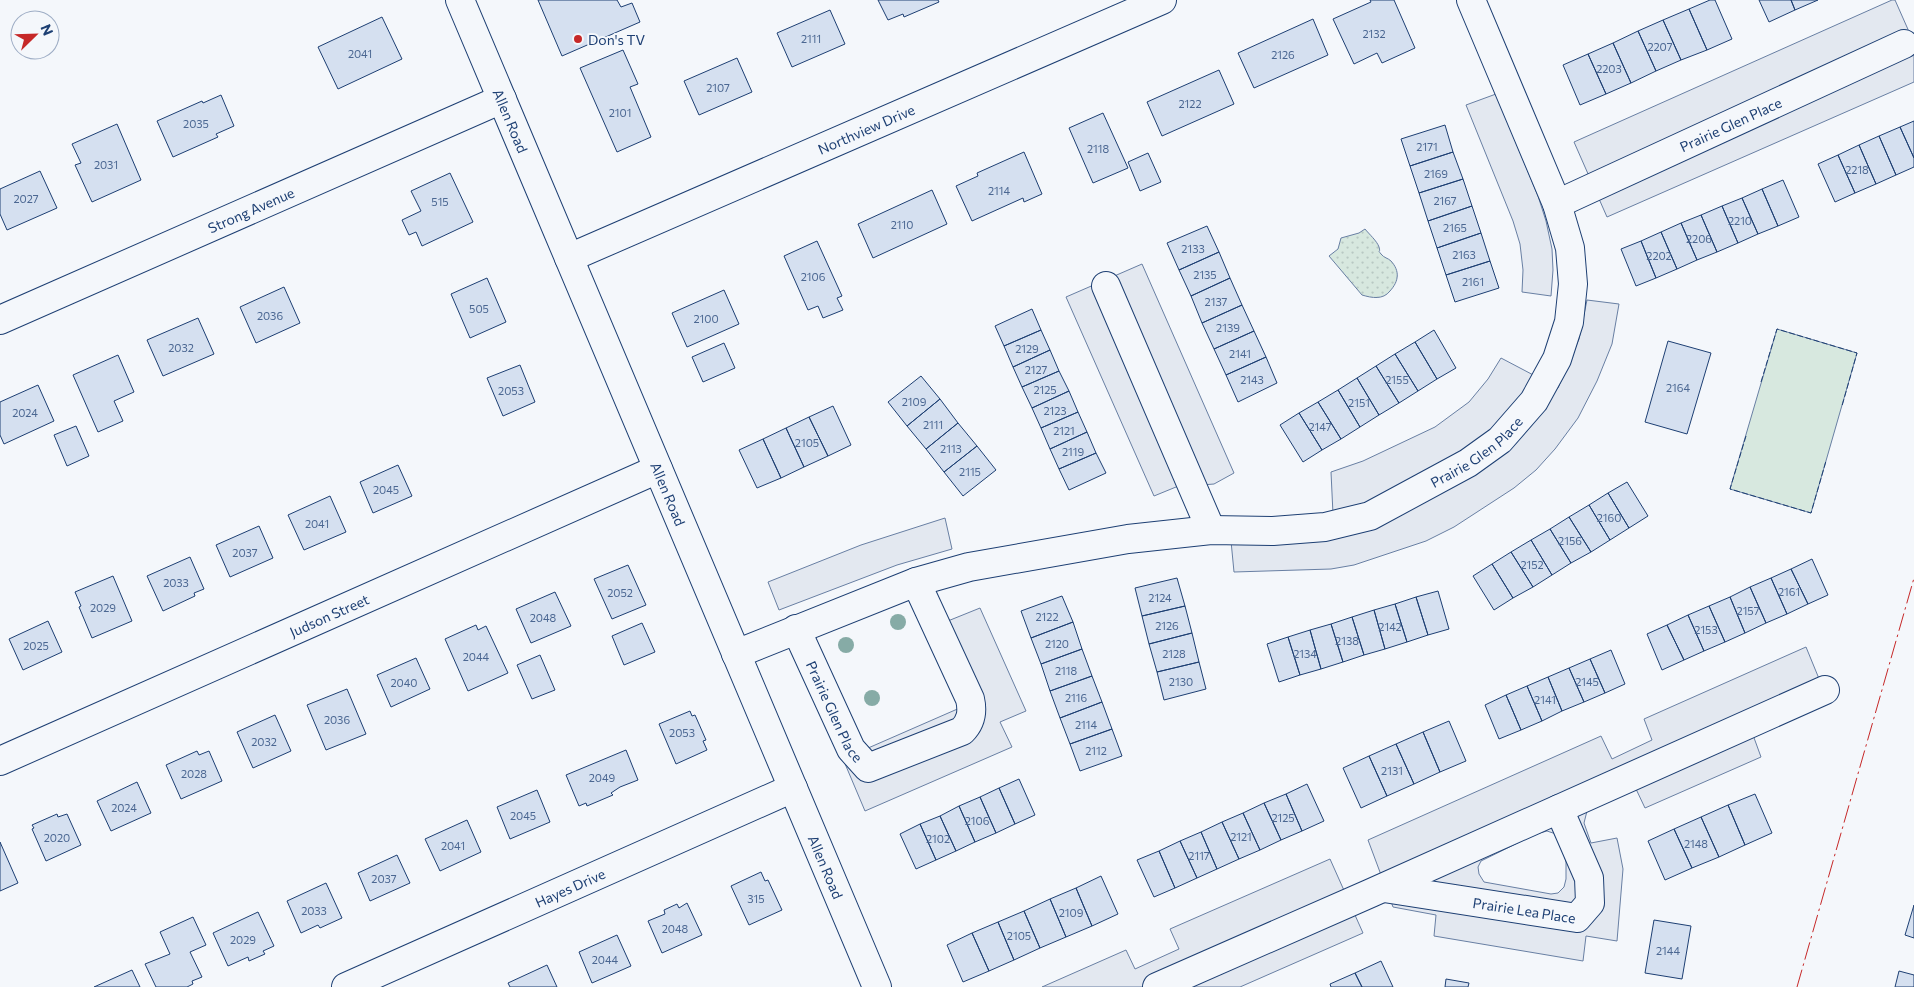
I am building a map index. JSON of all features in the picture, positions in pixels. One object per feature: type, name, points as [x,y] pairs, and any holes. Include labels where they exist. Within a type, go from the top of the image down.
[{"type":"street","name":"Allen Road","points":[[460,0],[877,987]]},
{"type":"street","name":"Northview Drive","points":[[569,258],[1162,0]]},
{"type":"street","name":"Prairie Glen Place","points":[[736,654],[916,582],[969,567],[1128,539],[1211,530],[1273,531],[1325,527],[1370,516],[1468,464],[1500,440],[1534,401],[1558,359],[1569,322],[1573,284],[1570,248],[1557,204],[1471,0]]},
{"type":"street","name":"Prairie Glen Place","points":[[1557,204],[1904,44]]},
{"type":"street","name":"Strong Avenue","points":[[0,320],[502,99]]},
{"type":"street","points":[[1106,286],[1211,530]]},
{"type":"street","name":"Judson Street","points":[[0,761],[658,469]]},
{"type":"street","name":"Prairie Glen Place","points":[[796,629],[851,749],[868,768],[887,762],[962,731],[968,725],[971,716],[970,699],[916,582]]},
{"type":"street","points":[[1157,987],[1384,888],[1825,690]]},
{"type":"street","name":"Hayes Drive","points":[[346,987],[793,788]]},
{"type":"street","name":"Prairie Lea Place","points":[[1384,888],[1577,918],[1590,903],[1589,878],[1560,809]]},
{"type":"shaded area","points":[[1895,0],[1914,43],[1914,82],[1607,217],[1574,142]]},
{"type":"shaded area","points":[[1496,94],[1538,196],[1546,221],[1552,249],[1551,296],[1522,292],[1523,270],[1520,244],[1513,221],[1466,105]]},
{"type":"shaded area","points":[[1365,229],[1377,242],[1380,253],[1391,261],[1397,272],[1397,280],[1393,287],[1387,294],[1381,297],[1362,295],[1329,256],[1338,249],[1341,238],[1359,233]]},
{"type":"shaded area","points":[[1142,264],[1234,473],[1214,484],[1176,487],[1154,496],[1066,297]]},
{"type":"shaded area","points":[[1587,300],[1619,304],[1612,344],[1597,381],[1578,418],[1555,449],[1536,470],[1514,488],[1454,527],[1426,541],[1354,565],[1331,569],[1234,572],[1231,541],[1334,535],[1331,472],[1363,461],[1435,427],[1469,402],[1488,379],[1501,358],[1558,388],[1579,339]]},
{"type":"shaded area","points":[[1777,329],[1857,353],[1811,513],[1730,489]]},
{"type":"shaded area","points":[[945,518],[952,549],[897,565],[779,610],[768,582],[861,545]]},
{"type":"shaded area","points":[[980,608],[1026,711],[1000,722],[1012,747],[865,811],[843,759],[962,707],[928,629]]},
{"type":"shaded area","points":[[1806,647],[1829,703],[1753,735],[1761,757],[1645,808],[1636,789],[1587,811],[1584,823],[1591,843],[1617,838],[1623,869],[1617,941],[1586,936],[1583,961],[1434,936],[1436,915],[1393,907],[1368,840],[1601,736],[1612,759],[1652,740],[1644,719]],"holes":[[[1547,831],[1556,834],[1562,846],[1566,862],[1564,887],[1558,893],[1551,894],[1484,882],[1479,874],[1478,867],[1481,861],[1536,834]]]},
{"type":"shaded area","points":[[1330,859],[1363,933],[1240,987],[1042,987],[1126,950],[1135,969],[1179,949],[1170,929]]},
{"type":"building","name":"Don's TV","points":[[538,0],[617,0],[621,7],[632,3],[640,22],[562,56]]},
{"type":"building","points":[[878,0],[938,0],[939,2],[904,17],[903,14],[888,20]]},
{"type":"building","points":[[1370,0],[1394,0],[1415,48],[1382,63],[1377,53],[1354,64],[1333,19],[1371,2]]},
{"type":"building","points":[[1710,0],[1715,0],[1732,39],[1707,50],[1689,9]]},
{"type":"building","points":[[1759,0],[1791,0],[1795,10],[1769,22]]},
{"type":"building","points":[[1791,0],[1818,0],[1795,10]]},
{"type":"building","points":[[1689,9],[1707,50],[1681,60],[1663,20]]},
{"type":"building","points":[[830,10],[845,44],[792,67],[777,33]]},
{"type":"building","points":[[382,17],[402,59],[338,89],[318,47]]},
{"type":"building","points":[[1313,19],[1328,55],[1254,88],[1238,53]]},
{"type":"building","points":[[1663,20],[1681,60],[1656,71],[1638,31]]},
{"type":"building","points":[[1638,31],[1656,71],[1631,83],[1613,43]]},
{"type":"building","points":[[1613,43],[1631,83],[1606,94],[1588,54]]},
{"type":"building","points":[[623,50],[638,84],[630,87],[651,137],[617,152],[580,68]]},
{"type":"building","points":[[1588,54],[1606,94],[1580,105],[1563,65]]},
{"type":"building","points":[[737,58],[752,92],[699,115],[684,81]]},
{"type":"building","points":[[1219,70],[1234,104],[1162,136],[1147,102]]},
{"type":"building","points":[[221,95],[234,126],[216,134],[218,137],[173,157],[157,121],[202,101],[203,103]]},
{"type":"building","points":[[1103,113],[1128,168],[1093,183],[1069,128]]},
{"type":"building","points":[[1914,121],[1914,158],[1900,127]]},
{"type":"building","points":[[117,124],[141,180],[92,202],[75,165],[81,163],[72,144]]},
{"type":"building","points":[[1445,125],[1453,152],[1410,166],[1401,139]]},
{"type":"building","points":[[1900,127],[1914,158],[1914,167],[1896,175],[1879,136]]},
{"type":"building","points":[[1879,136],[1896,175],[1876,184],[1859,145]]},
{"type":"building","points":[[1859,145],[1876,184],[1855,193],[1838,155]]},
{"type":"building","points":[[1024,152],[1042,194],[1024,202],[1023,198],[972,221],[956,186],[978,176],[977,173]]},
{"type":"building","points":[[1453,152],[1463,179],[1419,193],[1410,166]]},
{"type":"building","points":[[1148,153],[1161,182],[1140,191],[1128,162]]},
{"type":"building","points":[[1838,155],[1855,193],[1835,202],[1818,164]]},
{"type":"building","points":[[40,171],[57,208],[7,230],[0,214],[0,189]]},
{"type":"building","points":[[450,173],[473,222],[422,246],[416,232],[409,235],[402,220],[421,211],[411,191]]},
{"type":"building","points":[[1463,179],[1472,206],[1428,221],[1419,193]]},
{"type":"building","points":[[1783,180],[1799,217],[1778,226],[1762,189]]},
{"type":"building","points":[[1762,189],[1778,226],[1758,234],[1742,198]]},
{"type":"building","points":[[932,190],[947,224],[873,258],[858,224]]},
{"type":"building","points":[[1742,198],[1758,234],[1738,243],[1722,206]]},
{"type":"building","points":[[1472,206],[1481,233],[1437,248],[1428,221]]},
{"type":"building","points":[[1722,206],[1738,243],[1717,252],[1701,215]]},
{"type":"building","points":[[1701,215],[1717,252],[1697,260],[1681,223]]},
{"type":"building","points":[[1681,223],[1697,260],[1677,269],[1661,232]]},
{"type":"building","points":[[1207,226],[1219,252],[1179,270],[1167,243]]},
{"type":"building","points":[[1661,232],[1677,269],[1656,278],[1641,241]]},
{"type":"building","points":[[1481,233],[1490,261],[1446,275],[1437,248]]},
{"type":"building","points":[[817,241],[842,296],[837,298],[843,310],[823,318],[818,306],[808,310],[784,256]]},
{"type":"building","points":[[1641,241],[1656,278],[1636,286],[1621,249]]},
{"type":"building","points":[[1219,252],[1230,278],[1191,296],[1179,270]]},
{"type":"building","points":[[1490,261],[1499,288],[1455,302],[1446,275]]},
{"type":"building","points":[[487,278],[506,322],[470,338],[451,294]]},
{"type":"building","points":[[1230,278],[1242,305],[1202,323],[1191,296]]},
{"type":"building","points":[[284,287],[300,323],[256,343],[240,307]]},
{"type":"building","points":[[724,290],[739,324],[687,347],[672,313]]},
{"type":"building","points":[[1242,305],[1254,331],[1214,349],[1202,323]]},
{"type":"building","points":[[1032,309],[1041,330],[1004,346],[995,326]]},
{"type":"building","points":[[198,318],[214,354],[163,376],[147,340]]},
{"type":"building","points":[[1041,330],[1050,350],[1013,367],[1004,346]]},
{"type":"building","points":[[1434,330],[1456,368],[1437,379],[1415,342]]},
{"type":"building","points":[[1254,331],[1266,357],[1226,375],[1214,349]]},
{"type":"building","points":[[1668,341],[1711,353],[1687,434],[1645,422]]},
{"type":"building","points":[[1415,342],[1437,379],[1418,391],[1395,354]]},
{"type":"building","points":[[724,343],[735,368],[703,382],[692,357]]},
{"type":"building","points":[[1050,350],[1059,371],[1022,387],[1013,367]]},
{"type":"building","points":[[1395,354],[1418,391],[1399,403],[1376,366]]},
{"type":"building","points":[[118,355],[134,392],[114,401],[123,421],[98,432],[73,375]]},
{"type":"building","points":[[1266,357],[1277,383],[1238,402],[1226,375]]},
{"type":"building","points":[[520,365],[535,402],[503,416],[487,378]]},
{"type":"building","points":[[1376,366],[1399,403],[1379,415],[1357,378]]},
{"type":"building","points":[[1059,371],[1069,391],[1032,408],[1022,387]]},
{"type":"building","points":[[921,376],[940,399],[907,426],[888,402]]},
{"type":"building","points":[[1357,378],[1379,415],[1360,427],[1338,390]]},
{"type":"building","points":[[38,385],[54,421],[4,444],[0,435],[0,402]]},
{"type":"building","points":[[1338,390],[1360,427],[1341,439],[1318,402]]},
{"type":"building","points":[[1069,391],[1078,412],[1041,428],[1032,408]]},
{"type":"building","points":[[940,399],[958,423],[926,449],[907,426]]},
{"type":"building","points":[[1318,402],[1341,439],[1322,450],[1299,413]]},
{"type":"building","points":[[833,406],[851,445],[828,456],[809,417]]},
{"type":"building","points":[[1078,412],[1087,432],[1050,449],[1041,428]]},
{"type":"building","points":[[1299,413],[1322,450],[1303,462],[1280,425]]},
{"type":"building","points":[[809,417],[828,456],[804,467],[786,428]]},
{"type":"building","points":[[958,423],[977,446],[944,472],[926,449]]},
{"type":"building","points":[[76,426],[89,456],[67,466],[54,435]]},
{"type":"building","points":[[786,428],[804,467],[781,478],[763,439]]},
{"type":"building","points":[[1087,432],[1096,453],[1059,469],[1050,449]]},
{"type":"building","points":[[763,439],[781,478],[757,488],[739,450]]},
{"type":"building","points":[[977,446],[996,470],[963,496],[944,472]]},
{"type":"building","points":[[1096,453],[1106,473],[1069,490],[1059,469]]},
{"type":"building","points":[[398,465],[412,496],[373,513],[360,482]]},
{"type":"building","points":[[1627,482],[1648,516],[1629,528],[1608,493]]},
{"type":"building","points":[[1608,493],[1629,528],[1610,540],[1589,505]]},
{"type":"building","points":[[330,496],[346,532],[304,550],[288,515]]},
{"type":"building","points":[[1589,505],[1610,540],[1591,552],[1569,517]]},
{"type":"building","points":[[1569,517],[1591,552],[1571,563],[1550,529]]},
{"type":"building","points":[[259,526],[273,558],[230,577],[216,545]]},
{"type":"building","points":[[1550,529],[1571,563],[1552,575],[1531,540]]},
{"type":"building","points":[[1531,540],[1552,575],[1533,587],[1511,552]]},
{"type":"building","points":[[1511,552],[1533,587],[1513,598],[1492,564]]},
{"type":"building","points":[[190,557],[204,589],[194,593],[195,596],[163,611],[147,576]]},
{"type":"building","points":[[1812,559],[1828,595],[1808,604],[1791,569]]},
{"type":"building","points":[[1492,564],[1513,598],[1494,610],[1473,576]]},
{"type":"building","points":[[628,565],[646,605],[612,619],[594,579]]},
{"type":"building","points":[[1791,569],[1808,604],[1787,614],[1771,578]]},
{"type":"building","points":[[113,576],[132,621],[92,638],[75,592]]},
{"type":"building","points":[[1177,578],[1185,606],[1142,616],[1135,588]]},
{"type":"building","points":[[1771,578],[1787,614],[1766,623],[1750,587]]},
{"type":"building","points":[[1750,587],[1766,623],[1745,633],[1730,597]]},
{"type":"building","points":[[1438,591],[1449,629],[1428,635],[1416,597]]},
{"type":"building","points":[[555,592],[571,626],[531,643],[516,609]]},
{"type":"building","points":[[1062,596],[1073,622],[1031,638],[1021,611]]},
{"type":"building","points":[[1416,597],[1428,635],[1407,642],[1395,604]]},
{"type":"building","points":[[1730,597],[1745,633],[1725,642],[1709,606]]},
{"type":"building","points":[[1395,604],[1407,642],[1385,649],[1374,610]]},
{"type":"building","points":[[1185,606],[1192,633],[1149,644],[1142,616]]},
{"type":"building","points":[[1709,606],[1725,642],[1704,651],[1688,615]]},
{"type":"building","points":[[1374,610],[1385,649],[1364,655],[1352,617]]},
{"type":"building","points":[[1688,615],[1704,651],[1684,660],[1667,625]]},
{"type":"building","points":[[1352,617],[1364,655],[1343,662],[1331,624]]},
{"type":"building","points":[[48,621],[62,652],[23,670],[9,639]]},
{"type":"building","points":[[1073,622],[1082,649],[1041,664],[1031,638]]},
{"type":"building","points":[[642,623],[655,652],[624,665],[612,636]]},
{"type":"building","points":[[1331,624],[1343,662],[1321,669],[1310,630]]},
{"type":"building","points":[[476,625],[478,630],[486,626],[508,673],[468,691],[445,639]]},
{"type":"building","points":[[1667,625],[1684,660],[1662,670],[1647,634]]},
{"type":"building","points":[[1310,630],[1321,669],[1300,675],[1288,637]]},
{"type":"building","points":[[1192,633],[1199,662],[1157,672],[1149,644]]},
{"type":"building","points":[[1288,637],[1300,675],[1279,682],[1267,644]]},
{"type":"building","points":[[1082,649],[1092,676],[1050,691],[1041,664]]},
{"type":"building","points":[[1611,650],[1625,684],[1605,693],[1590,659]]},
{"type":"building","points":[[540,655],[555,690],[532,699],[517,665]]},
{"type":"building","points":[[416,658],[430,689],[391,707],[377,675]]},
{"type":"building","points":[[1590,659],[1605,693],[1584,702],[1569,668]]},
{"type":"building","points":[[1199,662],[1206,689],[1164,700],[1157,672]]},
{"type":"building","points":[[1569,668],[1584,702],[1562,711],[1548,677]]},
{"type":"building","points":[[1092,676],[1102,702],[1060,718],[1050,691]]},
{"type":"building","points":[[1548,677],[1562,711],[1542,721],[1527,686]]},
{"type":"building","points":[[1527,686],[1542,721],[1521,730],[1506,695]]},
{"type":"building","points":[[347,689],[366,734],[326,750],[307,705]]},
{"type":"building","points":[[1506,695],[1521,730],[1499,739],[1485,705]]},
{"type":"building","points":[[1102,702],[1112,729],[1070,744],[1060,718]]},
{"type":"building","points":[[690,711],[692,716],[695,715],[706,740],[703,741],[707,750],[676,764],[659,724]]},
{"type":"building","points":[[275,715],[291,751],[253,768],[237,732]]},
{"type":"building","points":[[1449,721],[1466,761],[1440,772],[1423,732]]},
{"type":"building","points":[[1112,729],[1122,756],[1080,771],[1070,744]]},
{"type":"building","points":[[1423,732],[1440,772],[1414,784],[1396,744]]},
{"type":"building","points":[[1396,744],[1414,784],[1387,796],[1369,756]]},
{"type":"building","points":[[626,750],[638,780],[620,787],[611,793],[613,795],[587,806],[586,803],[579,806],[566,775]]},
{"type":"building","points":[[197,751],[199,755],[209,751],[222,781],[181,799],[166,765]]},
{"type":"building","points":[[1369,756],[1387,796],[1361,808],[1343,768]]},
{"type":"building","points":[[1019,779],[1035,815],[1015,824],[999,788]]},
{"type":"building","points":[[137,782],[151,813],[111,831],[97,801]]},
{"type":"building","points":[[1307,784],[1324,821],[1302,831],[1286,794]]},
{"type":"building","points":[[999,788],[1015,824],[996,833],[980,797]]},
{"type":"building","points":[[537,790],[550,822],[510,839],[497,807]]},
{"type":"building","points":[[1286,794],[1302,831],[1281,840],[1264,803]]},
{"type":"building","points":[[1755,794],[1772,833],[1745,845],[1728,805]]},
{"type":"building","points":[[980,797],[996,833],[975,842],[959,806]]},
{"type":"building","points":[[1264,803],[1281,840],[1260,850],[1243,813]]},
{"type":"building","points":[[1728,805],[1745,845],[1719,857],[1701,817]]},
{"type":"building","points":[[959,806],[975,842],[956,851],[940,816]]},
{"type":"building","points":[[1243,813],[1260,850],[1239,859],[1222,822]]},
{"type":"building","points":[[57,814],[58,817],[67,814],[81,845],[46,861],[32,825]]},
{"type":"building","points":[[940,816],[956,851],[936,860],[920,824]]},
{"type":"building","points":[[1701,817],[1719,857],[1692,868],[1674,829]]},
{"type":"building","points":[[467,820],[481,852],[440,871],[425,839]]},
{"type":"building","points":[[1222,822],[1239,859],[1217,869],[1201,832]]},
{"type":"building","points":[[920,824],[936,860],[916,869],[900,834]]},
{"type":"building","points":[[1674,829],[1692,868],[1665,880],[1648,841]]},
{"type":"building","points":[[1201,832],[1217,869],[1197,878],[1180,841]]},
{"type":"building","points":[[1180,841],[1197,878],[1175,888],[1159,851]]},
{"type":"building","points":[[0,842],[18,883],[0,891]]},
{"type":"building","points":[[1159,851],[1175,888],[1154,897],[1137,860]]},
{"type":"building","points":[[397,855],[410,883],[370,901],[358,873]]},
{"type":"building","points":[[761,872],[765,881],[768,880],[782,910],[749,925],[731,886]]},
{"type":"building","points":[[1101,876],[1118,914],[1092,926],[1076,888]]},
{"type":"building","points":[[326,883],[342,918],[320,928],[318,925],[301,933],[287,901]]},
{"type":"building","points":[[1076,888],[1092,926],[1066,937],[1050,899]]},
{"type":"building","points":[[1050,899],[1066,937],[1040,948],[1024,911]]},
{"type":"building","points":[[687,903],[702,935],[662,953],[648,921],[665,914],[664,910],[677,904],[679,908]]},
{"type":"building","points":[[1914,905],[1914,938],[1905,935]]},
{"type":"building","points":[[1024,911],[1040,948],[1014,960],[998,922]]},
{"type":"building","points":[[258,912],[274,946],[263,951],[265,954],[249,961],[248,957],[228,966],[213,933]]},
{"type":"building","points":[[193,917],[206,945],[190,952],[202,977],[192,981],[193,984],[187,987],[156,987],[145,964],[170,954],[160,932]]},
{"type":"building","points":[[1654,920],[1691,926],[1682,979],[1645,973]]},
{"type":"building","points":[[998,922],[1014,960],[989,971],[972,933]]},
{"type":"building","points":[[972,933],[989,971],[963,982],[947,945]]},
{"type":"building","points":[[617,935],[631,966],[592,983],[579,952]]},
{"type":"building","points":[[1381,961],[1393,987],[1362,987],[1355,973]]},
{"type":"building","points":[[547,965],[557,987],[510,987],[508,983]]},
{"type":"building","points":[[132,970],[140,987],[94,987]]},
{"type":"building","points":[[1899,971],[1914,975],[1914,987],[1895,987]]},
{"type":"building","points":[[1355,973],[1362,987],[1331,987],[1330,984]]},
{"type":"building","points":[[1446,979],[1469,983],[1468,987],[1445,987]]},
{"type":"fence","points":[[1761,382],[1777,329],[1857,353],[1842,406]]},
{"type":"fence","points":[[1746,436],[1730,489],[1811,513],[1826,461]]},
{"type":"power","points":[[1797,987],[1914,578]]},
{"type":"place","name":"Don's TV","points":[[578,39]]}]
